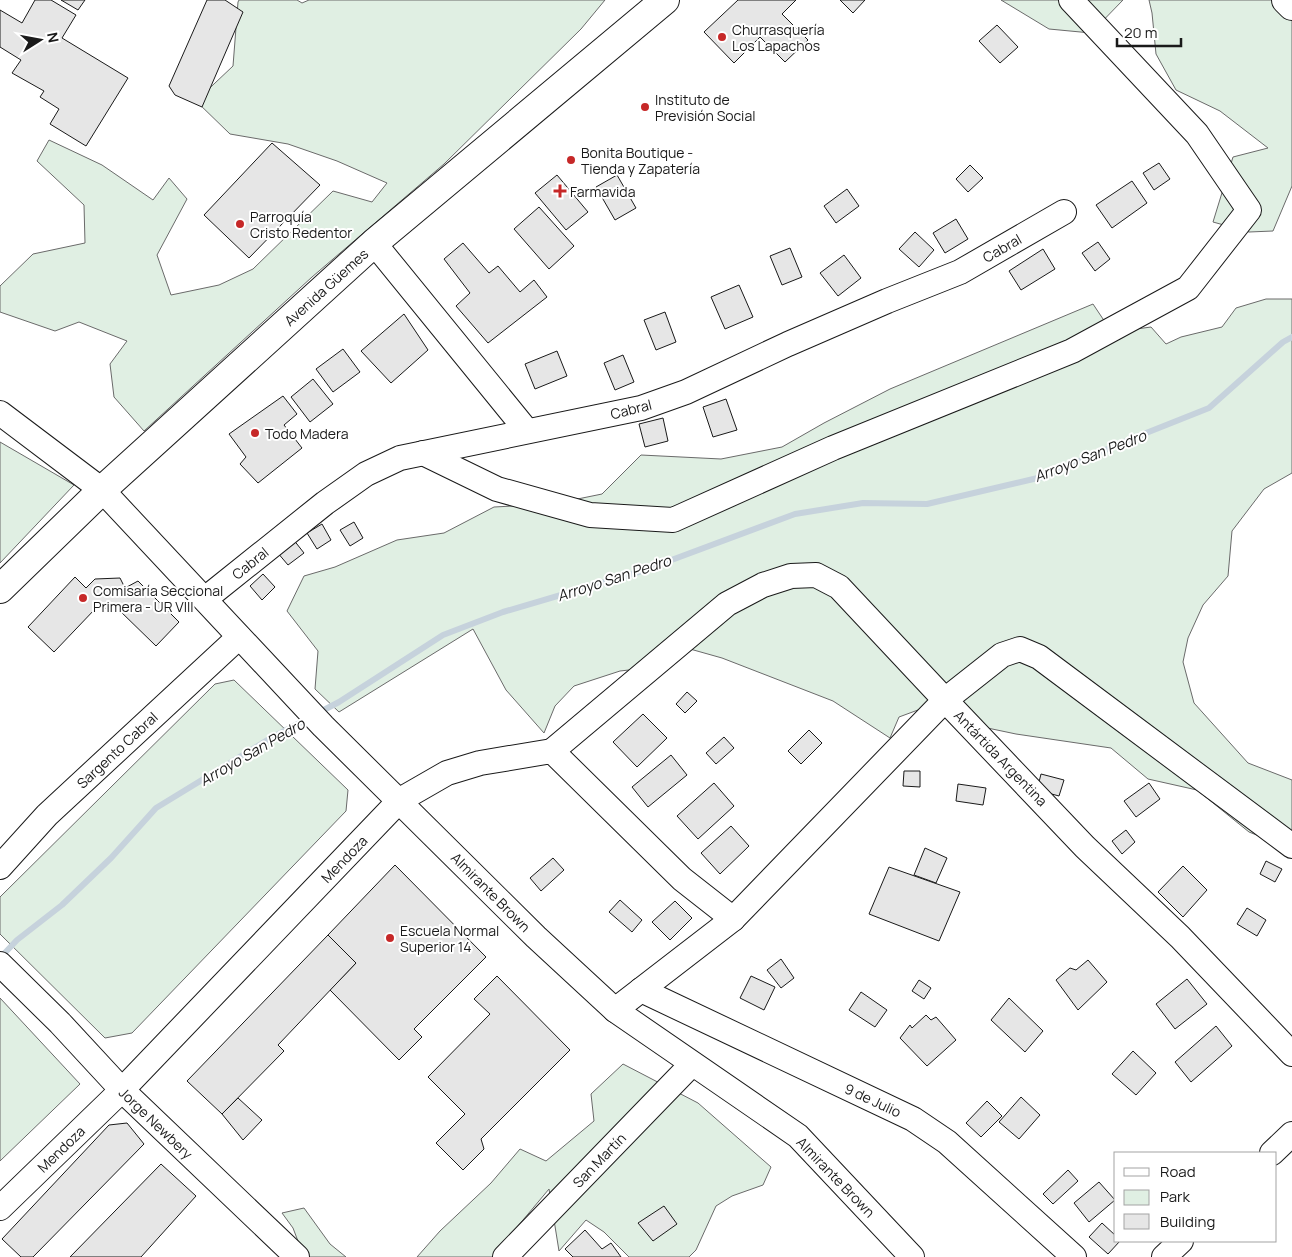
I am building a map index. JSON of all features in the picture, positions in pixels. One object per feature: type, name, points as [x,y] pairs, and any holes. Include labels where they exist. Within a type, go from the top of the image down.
[{"type":"main road","name":"Avenida Güemes","points":[[0,588],[102,490],[374,243],[664,0]]},
{"type":"main road","points":[[1286,0],[1292,6]]},
{"type":"street","points":[[423,453],[497,489],[580,512],[673,520],[833,448],[1072,351],[1188,288],[1250,210],[1197,134],[1071,0]]},
{"type":"street","name":"Cabral","points":[[205,599],[325,503],[366,474],[400,458],[641,408],[686,392],[797,340],[960,272],[1064,212]]},
{"type":"street","points":[[374,243],[526,431]]},
{"type":"street","name":"Almirante Brown","points":[[0,413],[102,490],[323,726],[400,800],[536,937],[615,1010],[798,1136],[912,1257]]},
{"type":"street","points":[[733,919],[682,879],[552,751],[727,604],[763,585],[791,576],[816,575],[839,587],[945,700],[1002,655],[1020,649],[1039,657],[1292,846]]},
{"type":"street","name":"Sargento Cabral","points":[[0,867],[47,816],[239,637]]},
{"type":"street","name":"Antártida Argentina","points":[[615,1010],[733,919],[945,700],[1085,847],[1180,937],[1292,1054]]},
{"type":"street","name":"Mendoza","points":[[0,1208],[122,1090],[400,800],[447,773],[480,763],[552,751]]},
{"type":"street","name":"Jorge Newbery","points":[[0,964],[60,1023],[122,1090],[297,1257]]},
{"type":"street","name":"9 de Julio","points":[[641,990],[913,1119],[947,1142],[1074,1257]]},
{"type":"street","name":"San Martín","points":[[505,1257],[692,1064]]},
{"type":"street","points":[[1273,1152],[1292,1134]]},
{"type":"street","points":[[1164,1257],[1180,1242]]},
{"type":"green space","points":[[239,0],[297,0],[302,3],[309,0],[605,0],[581,29],[444,164],[312,277],[144,431],[114,397],[110,364],[127,341],[79,322],[55,331],[0,312],[0,286],[33,254],[85,243],[84,205],[37,161],[49,140],[102,165],[153,200],[169,178],[187,199],[157,255],[171,295],[219,285],[253,269],[333,191],[372,202],[387,183],[337,161],[288,144],[230,134],[196,101],[233,66]]},
{"type":"green space","points":[[1001,0],[1123,0],[1091,33],[1049,29]]},
{"type":"green space","points":[[1149,0],[1292,0],[1292,186],[1273,231],[1249,232],[1213,222],[1233,157],[1268,148],[1220,111],[1176,90],[1156,54]]},
{"type":"green space","points":[[1266,299],[1292,299],[1292,473],[1264,489],[1232,531],[1228,576],[1203,605],[1188,638],[1183,662],[1194,703],[1248,763],[1292,780],[1292,849],[1249,832],[1197,790],[1148,779],[1111,748],[1016,734],[978,726],[945,700],[899,717],[890,738],[833,701],[722,658],[690,649],[664,666],[620,671],[574,686],[555,706],[544,733],[506,690],[473,629],[339,712],[315,689],[318,651],[287,611],[304,576],[335,567],[397,540],[444,533],[494,507],[553,504],[602,494],[641,455],[721,459],[782,447],[890,389],[1093,304],[1109,328],[1129,330],[1151,327],[1166,344],[1181,337],[1222,327],[1236,308]]},
{"type":"green space","points":[[0,442],[74,485],[0,563]]},
{"type":"green space","points":[[234,680],[348,790],[346,811],[132,1033],[105,1038],[0,934],[0,897],[215,684]]},
{"type":"green space","points":[[0,998],[80,1084],[0,1161]]},
{"type":"green space","points":[[623,1064],[698,1103],[771,1167],[763,1185],[732,1196],[716,1206],[696,1250],[689,1257],[629,1257],[604,1232],[586,1220],[559,1251],[549,1189],[492,1257],[417,1257],[440,1231],[491,1183],[520,1149],[546,1161],[594,1121],[591,1094]]},
{"type":"green space","points":[[304,1208],[330,1244],[346,1257],[304,1257],[293,1228],[282,1213]]},
{"type":"building","points":[[35,0],[51,0],[76,15],[62,38],[128,78],[86,146],[50,124],[59,109],[40,97],[44,91],[12,73],[21,60],[0,47],[0,10],[22,23]]},
{"type":"building","points":[[61,0],[85,0],[78,10]]},
{"type":"building","points":[[207,0],[225,0],[243,12],[202,107],[175,95],[169,86]]},
{"type":"building","points":[[738,0],[796,0],[782,14],[808,40],[785,62],[760,37],[734,63],[704,32]]},
{"type":"building","points":[[840,0],[865,0],[853,13]]},
{"type":"building","points":[[997,25],[1018,47],[1000,63],[979,41]]},
{"type":"building","points":[[272,143],[320,185],[249,258],[204,215]]},
{"type":"building","points":[[1159,163],[1170,179],[1154,190],[1143,173]]},
{"type":"building","points":[[970,165],[983,178],[968,192],[956,179]]},
{"type":"building","points":[[557,175],[588,212],[566,230],[535,193]]},
{"type":"building","points":[[617,175],[636,208],[615,220],[596,187]]},
{"type":"building","points":[[1132,181],[1147,203],[1112,228],[1096,205]]},
{"type":"building","points":[[847,189],[859,206],[836,223],[824,206]]},
{"type":"building","points":[[539,207],[574,246],[549,269],[514,229]]},
{"type":"building","points":[[956,219],[968,239],[945,253],[933,233]]},
{"type":"building","points":[[915,232],[934,250],[919,267],[899,249]]},
{"type":"building","points":[[1098,242],[1110,259],[1095,271],[1082,253]]},
{"type":"building","points":[[463,243],[489,273],[498,266],[520,292],[534,280],[547,297],[488,343],[456,306],[470,293],[444,259]]},
{"type":"building","points":[[790,248],[802,277],[782,285],[770,256]]},
{"type":"building","points":[[1043,249],[1055,269],[1021,290],[1009,271]]},
{"type":"building","points":[[844,255],[861,278],[838,296],[820,273]]},
{"type":"building","points":[[739,285],[753,317],[725,329],[711,297]]},
{"type":"building","points":[[665,312],[676,342],[656,350],[644,320]]},
{"type":"building","points":[[404,314],[428,350],[391,383],[361,351]]},
{"type":"building","points":[[343,349],[360,372],[333,392],[316,369]]},
{"type":"building","points":[[557,351],[567,376],[535,389],[525,364]]},
{"type":"building","points":[[623,355],[634,382],[615,390],[604,363]]},
{"type":"building","points":[[313,379],[333,404],[310,422],[291,397]]},
{"type":"building","points":[[283,396],[297,414],[284,425],[302,448],[258,483],[240,464],[246,457],[229,434]]},
{"type":"building","points":[[726,399],[737,430],[713,437],[703,407]]},
{"type":"building","points":[[663,418],[668,441],[645,447],[639,424]]},
{"type":"building","points":[[354,522],[363,538],[350,546],[340,530]]},
{"type":"building","points":[[322,524],[331,540],[317,549],[307,533]]},
{"type":"building","points":[[293,539],[304,553],[288,565],[277,552]]},
{"type":"building","points":[[263,574],[275,587],[262,600],[250,586]]},
{"type":"building","points":[[75,577],[86,588],[95,579],[120,578],[125,588],[138,581],[179,622],[156,646],[118,609],[96,608],[54,652],[28,627]]},
{"type":"building","points":[[687,692],[697,701],[685,713],[676,704]]},
{"type":"building","points":[[643,714],[667,738],[637,767],[613,742]]},
{"type":"building","points":[[809,730],[822,743],[801,764],[788,751]]},
{"type":"building","points":[[724,737],[734,748],[716,764],[706,753]]},
{"type":"building","points":[[671,755],[687,775],[648,807],[632,787]]},
{"type":"building","points":[[904,771],[920,771],[920,787],[903,786]]},
{"type":"building","points":[[1041,774],[1064,780],[1059,796],[1037,790]]},
{"type":"building","points":[[714,783],[734,806],[698,839],[677,816]]},
{"type":"building","points":[[1149,783],[1160,799],[1136,817],[1124,801]]},
{"type":"building","points":[[958,784],[986,788],[983,805],[956,801]]},
{"type":"building","points":[[731,826],[749,846],[720,874],[701,853]]},
{"type":"building","points":[[1126,830],[1135,842],[1122,854],[1112,841]]},
{"type":"building","points":[[925,848],[947,858],[936,883],[914,875]]},
{"type":"building","points":[[553,858],[564,870],[541,891],[530,878]]},
{"type":"building","points":[[1266,861],[1282,869],[1275,882],[1260,874]]},
{"type":"building","points":[[395,865],[486,957],[414,1029],[422,1037],[399,1060],[330,990],[356,963],[328,935]]},
{"type":"building","points":[[1183,866],[1207,890],[1183,917],[1158,892]]},
{"type":"building","points":[[889,867],[960,892],[939,941],[869,914]]},
{"type":"building","points":[[620,900],[642,920],[632,932],[609,912]]},
{"type":"building","points":[[675,901],[692,918],[670,940],[652,922]]},
{"type":"building","points":[[1247,908],[1266,920],[1257,936],[1237,924]]},
{"type":"building","points":[[328,935],[356,963],[278,1045],[284,1051],[222,1114],[187,1081]]},
{"type":"building","points":[[781,959],[794,978],[781,988],[767,970]]},
{"type":"building","points":[[1088,960],[1107,982],[1078,1010],[1056,980],[1070,968],[1076,970]]},
{"type":"building","points":[[497,976],[570,1050],[481,1139],[484,1149],[463,1170],[436,1143],[465,1114],[428,1077],[490,1014],[474,999]]},
{"type":"building","points":[[751,976],[775,987],[764,1010],[740,998]]},
{"type":"building","points":[[1187,979],[1207,1004],[1175,1029],[1156,1004]]},
{"type":"building","points":[[919,980],[931,988],[924,999],[912,991]]},
{"type":"building","points":[[861,992],[887,1010],[875,1027],[849,1010]]},
{"type":"building","points":[[1009,998],[1043,1031],[1025,1052],[991,1020]]},
{"type":"building","points":[[926,1015],[931,1020],[936,1017],[956,1040],[927,1066],[900,1038],[910,1025],[912,1028]]},
{"type":"building","points":[[1216,1026],[1232,1046],[1191,1082],[1175,1062]]},
{"type":"building","points":[[1133,1051],[1156,1073],[1136,1095],[1112,1074]]},
{"type":"building","points":[[1021,1097],[1040,1115],[1019,1139],[999,1122]]},
{"type":"building","points":[[238,1098],[262,1120],[243,1140],[222,1114]]},
{"type":"building","points":[[987,1101],[1002,1116],[981,1137],[966,1123]]},
{"type":"building","points":[[127,1123],[144,1144],[33,1257],[21,1257],[2,1239],[109,1125]]},
{"type":"building","points":[[161,1164],[196,1196],[141,1257],[70,1257]]},
{"type":"building","points":[[1068,1170],[1078,1181],[1053,1204],[1043,1194]]},
{"type":"building","points":[[1099,1182],[1114,1199],[1089,1222],[1074,1203]]},
{"type":"building","points":[[664,1206],[677,1224],[653,1241],[638,1223]]},
{"type":"building","points":[[1102,1223],[1114,1234],[1114,1242],[1119,1242],[1108,1254],[1089,1237]]},
{"type":"building","points":[[585,1230],[602,1249],[611,1243],[621,1257],[573,1257],[565,1249]]},
{"type":"waterway","name":"Arroyo San Pedro","points":[[318,713],[339,702],[443,635],[503,612],[642,571],[795,514],[863,503],[927,504],[1042,477],[1209,408],[1283,342],[1292,337]]},
{"type":"waterway","name":"Arroyo San Pedro","points":[[0,958],[17,940],[62,905],[111,858],[156,808],[269,739],[309,718]]},
{"type":"place","name":"Churrasquería Los Lapachos","points":[[722,37]]},
{"type":"place","name":"Instituto de Previsión Social","points":[[645,107]]},
{"type":"place","name":"Bonita Boutique - Tienda y Zapatería","points":[[571,160]]},
{"type":"place","name":"Farmavida","points":[[560,191]]},
{"type":"place","name":"Parroquía Cristo Redentor","points":[[240,224]]},
{"type":"place","name":"Todo Madera","points":[[255,433]]},
{"type":"place","name":"Comisaría Seccional Primera - UR VIII","points":[[83,598]]},
{"type":"place","name":"Escuela Normal Superior 14","points":[[390,938]]}]
